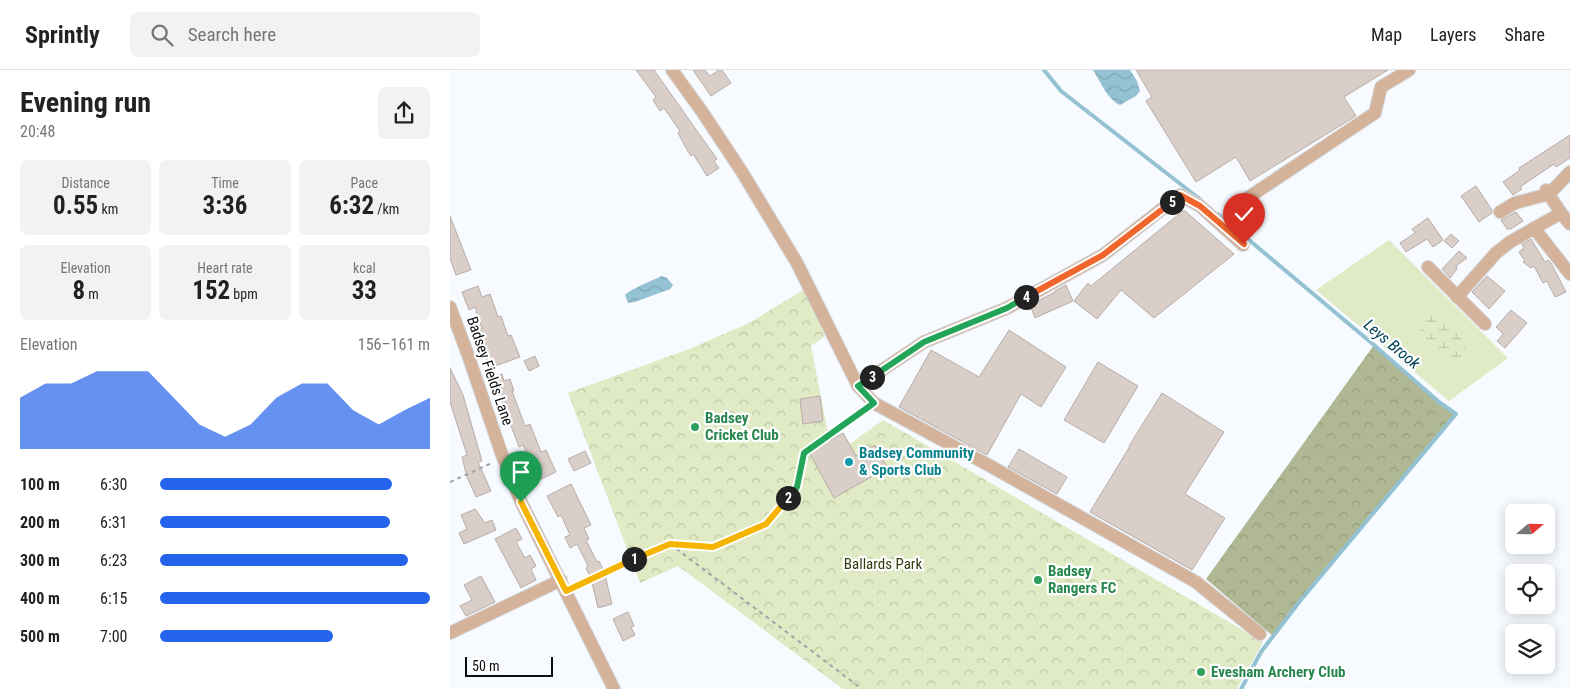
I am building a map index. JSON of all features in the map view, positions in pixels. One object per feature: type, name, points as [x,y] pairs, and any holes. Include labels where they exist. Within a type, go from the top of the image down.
[{"type":"street","points":[[672,70],[705,117],[798,263],[858,386],[874,403],[1196,582],[1260,634]]},
{"type":"street","points":[[1237,205],[1374,113],[1381,87],[1409,70]]},
{"type":"street","points":[[1500,212],[1515,203],[1548,192],[1570,172]]},
{"type":"street","points":[[1548,192],[1570,224]]},
{"type":"street","points":[[858,386],[924,342],[1007,308],[1103,255],[1180,195],[1200,206],[1244,244]]},
{"type":"street","points":[[1457,297],[1496,254],[1510,242],[1561,213]]},
{"type":"street","points":[[1534,228],[1570,274]]},
{"type":"street","points":[[1428,267],[1485,324]]},
{"type":"street","name":"Badsey Fields Lane","points":[[451,315],[468,354],[503,458],[521,502],[614,689]]},
{"type":"street","points":[[450,633],[563,586]]},
{"type":"path","points":[[563,586],[607,571],[670,544],[713,547],[766,524],[797,487],[804,453],[874,403]]},
{"type":"path","points":[[450,482],[503,458]]},
{"type":"path","points":[[670,544],[862,689]]},
{"type":"green space","points":[[1389,240],[1508,358],[1449,401],[1316,290]]},
{"type":"green space","name":"Ballards Park","points":[[805,289],[825,336],[811,346],[827,428],[833,438],[843,433],[850,444],[883,420],[1263,642],[1237,689],[843,689],[678,566],[640,583],[568,393],[689,349],[749,323]]},
{"type":"green space","points":[[1431,311],[1453,322],[1459,328],[1465,341],[1462,357],[1450,359],[1426,342],[1420,325],[1424,314]]},
{"type":"green space","points":[[1374,345],[1439,402],[1456,414],[1273,636],[1206,579]]},
{"type":"water","points":[[1093,70],[1130,70],[1137,81],[1140,91],[1136,96],[1120,105],[1108,95]]},
{"type":"water","points":[[662,276],[667,278],[673,285],[670,289],[628,303],[625,295]]},
{"type":"building","points":[[636,70],[654,70],[717,159],[714,161],[719,168],[707,176],[693,154],[691,156],[678,133],[680,131],[664,108],[660,111],[653,100],[656,97]]},
{"type":"building","points":[[693,70],[705,70],[710,76],[722,70],[731,83],[711,96]]},
{"type":"building","points":[[1136,70],[1388,70],[1344,97],[1356,116],[1250,181],[1236,157],[1196,182],[1146,101],[1152,97]]},
{"type":"building","points":[[1570,135],[1570,158],[1556,167],[1554,164],[1520,187],[1522,189],[1513,195],[1503,182],[1520,170],[1519,168]]},
{"type":"building","points":[[1476,186],[1492,210],[1492,213],[1479,222],[1461,196]]},
{"type":"building","points":[[1184,210],[1234,254],[1154,318],[1121,290],[1097,319],[1074,301],[1088,283],[1091,286]]},
{"type":"building","points":[[1516,212],[1523,221],[1511,229],[1507,229],[1501,220]]},
{"type":"building","points":[[450,216],[471,270],[456,275],[450,258]]},
{"type":"building","points":[[1428,218],[1443,240],[1433,247],[1427,239],[1406,252],[1400,243],[1415,233],[1412,229]]},
{"type":"building","points":[[1451,234],[1459,241],[1452,248],[1444,241]]},
{"type":"building","points":[[1531,239],[1545,262],[1548,260],[1551,263],[1566,292],[1555,297],[1547,281],[1543,283],[1534,266],[1531,268],[1523,262],[1525,261],[1519,252],[1524,248],[1522,244]]},
{"type":"building","points":[[1459,251],[1467,258],[1456,266],[1457,269],[1450,278],[1442,269]]},
{"type":"building","points":[[1487,276],[1505,291],[1489,309],[1472,292]]},
{"type":"building","points":[[1066,285],[1073,301],[1035,318],[1030,305]]},
{"type":"building","points":[[478,286],[482,297],[490,294],[498,317],[501,316],[508,336],[511,335],[520,357],[490,368],[486,358],[490,357],[480,329],[482,329],[475,307],[469,310],[462,292]]},
{"type":"building","points":[[1511,310],[1527,323],[1505,348],[1497,341],[1503,334],[1496,327]]},
{"type":"building","points":[[1009,330],[1066,367],[1041,407],[1021,394],[987,455],[899,407],[931,350],[979,377]]},
{"type":"building","points":[[535,356],[539,366],[529,371],[524,361]]},
{"type":"building","points":[[1098,362],[1138,386],[1104,443],[1064,420]]},
{"type":"building","points":[[450,368],[463,395],[482,461],[478,462],[491,491],[476,497],[467,477],[462,457],[467,455],[450,402]]},
{"type":"building","points":[[502,374],[504,381],[510,379],[514,391],[512,391],[525,426],[530,424],[541,452],[546,450],[556,472],[539,480],[523,445],[519,447],[493,377]]},
{"type":"building","points":[[1162,393],[1224,432],[1185,494],[1225,518],[1192,570],[1090,512]]},
{"type":"building","points":[[820,396],[823,421],[803,424],[800,399]]},
{"type":"building","name":"Badsey Community & Sports Club","points":[[843,433],[856,456],[875,445],[887,468],[834,498],[809,452]]},
{"type":"building","points":[[1019,449],[1067,477],[1057,494],[1008,467]]},
{"type":"building","points":[[585,451],[591,463],[574,471],[568,459]]},
{"type":"building","points":[[571,484],[591,525],[584,528],[589,539],[586,540],[597,562],[599,561],[604,571],[612,604],[598,608],[591,578],[586,568],[588,566],[577,544],[570,548],[565,537],[570,535],[561,515],[558,517],[547,496]]},
{"type":"building","points":[[475,509],[485,523],[492,520],[496,530],[464,544],[459,533],[467,529],[461,515]]},
{"type":"building","points":[[516,528],[522,539],[516,542],[525,558],[530,555],[536,566],[531,569],[536,580],[521,588],[495,539]]},
{"type":"building","points":[[481,576],[495,602],[466,616],[460,606],[472,600],[464,585]]},
{"type":"building","points":[[628,612],[634,626],[631,627],[635,635],[623,641],[613,619]]},
{"type":"waterway","name":"Leys Brook","points":[[1044,70],[1061,91],[1201,200]]},
{"type":"waterway","name":"Leys Brook","points":[[1218,214],[1439,402],[1456,414],[1300,601],[1261,652],[1241,689]]},
{"type":"place","name":"Badsey Cricket Club","points":[[695,427]]},
{"type":"place","name":"Badsey Community & Sports Club","points":[[849,462]]},
{"type":"place","name":"Badsey Rangers FC","points":[[1038,580]]},
{"type":"place","name":"Evesham Archery Club","points":[[1201,672]]},
{"type":"route","points":[[521,502],[566,591],[670,544],[713,547],[766,524],[797,487],[804,453],[874,403],[858,386],[924,342],[1007,308],[1103,255],[1180,195],[1200,206],[1244,244]]}]
